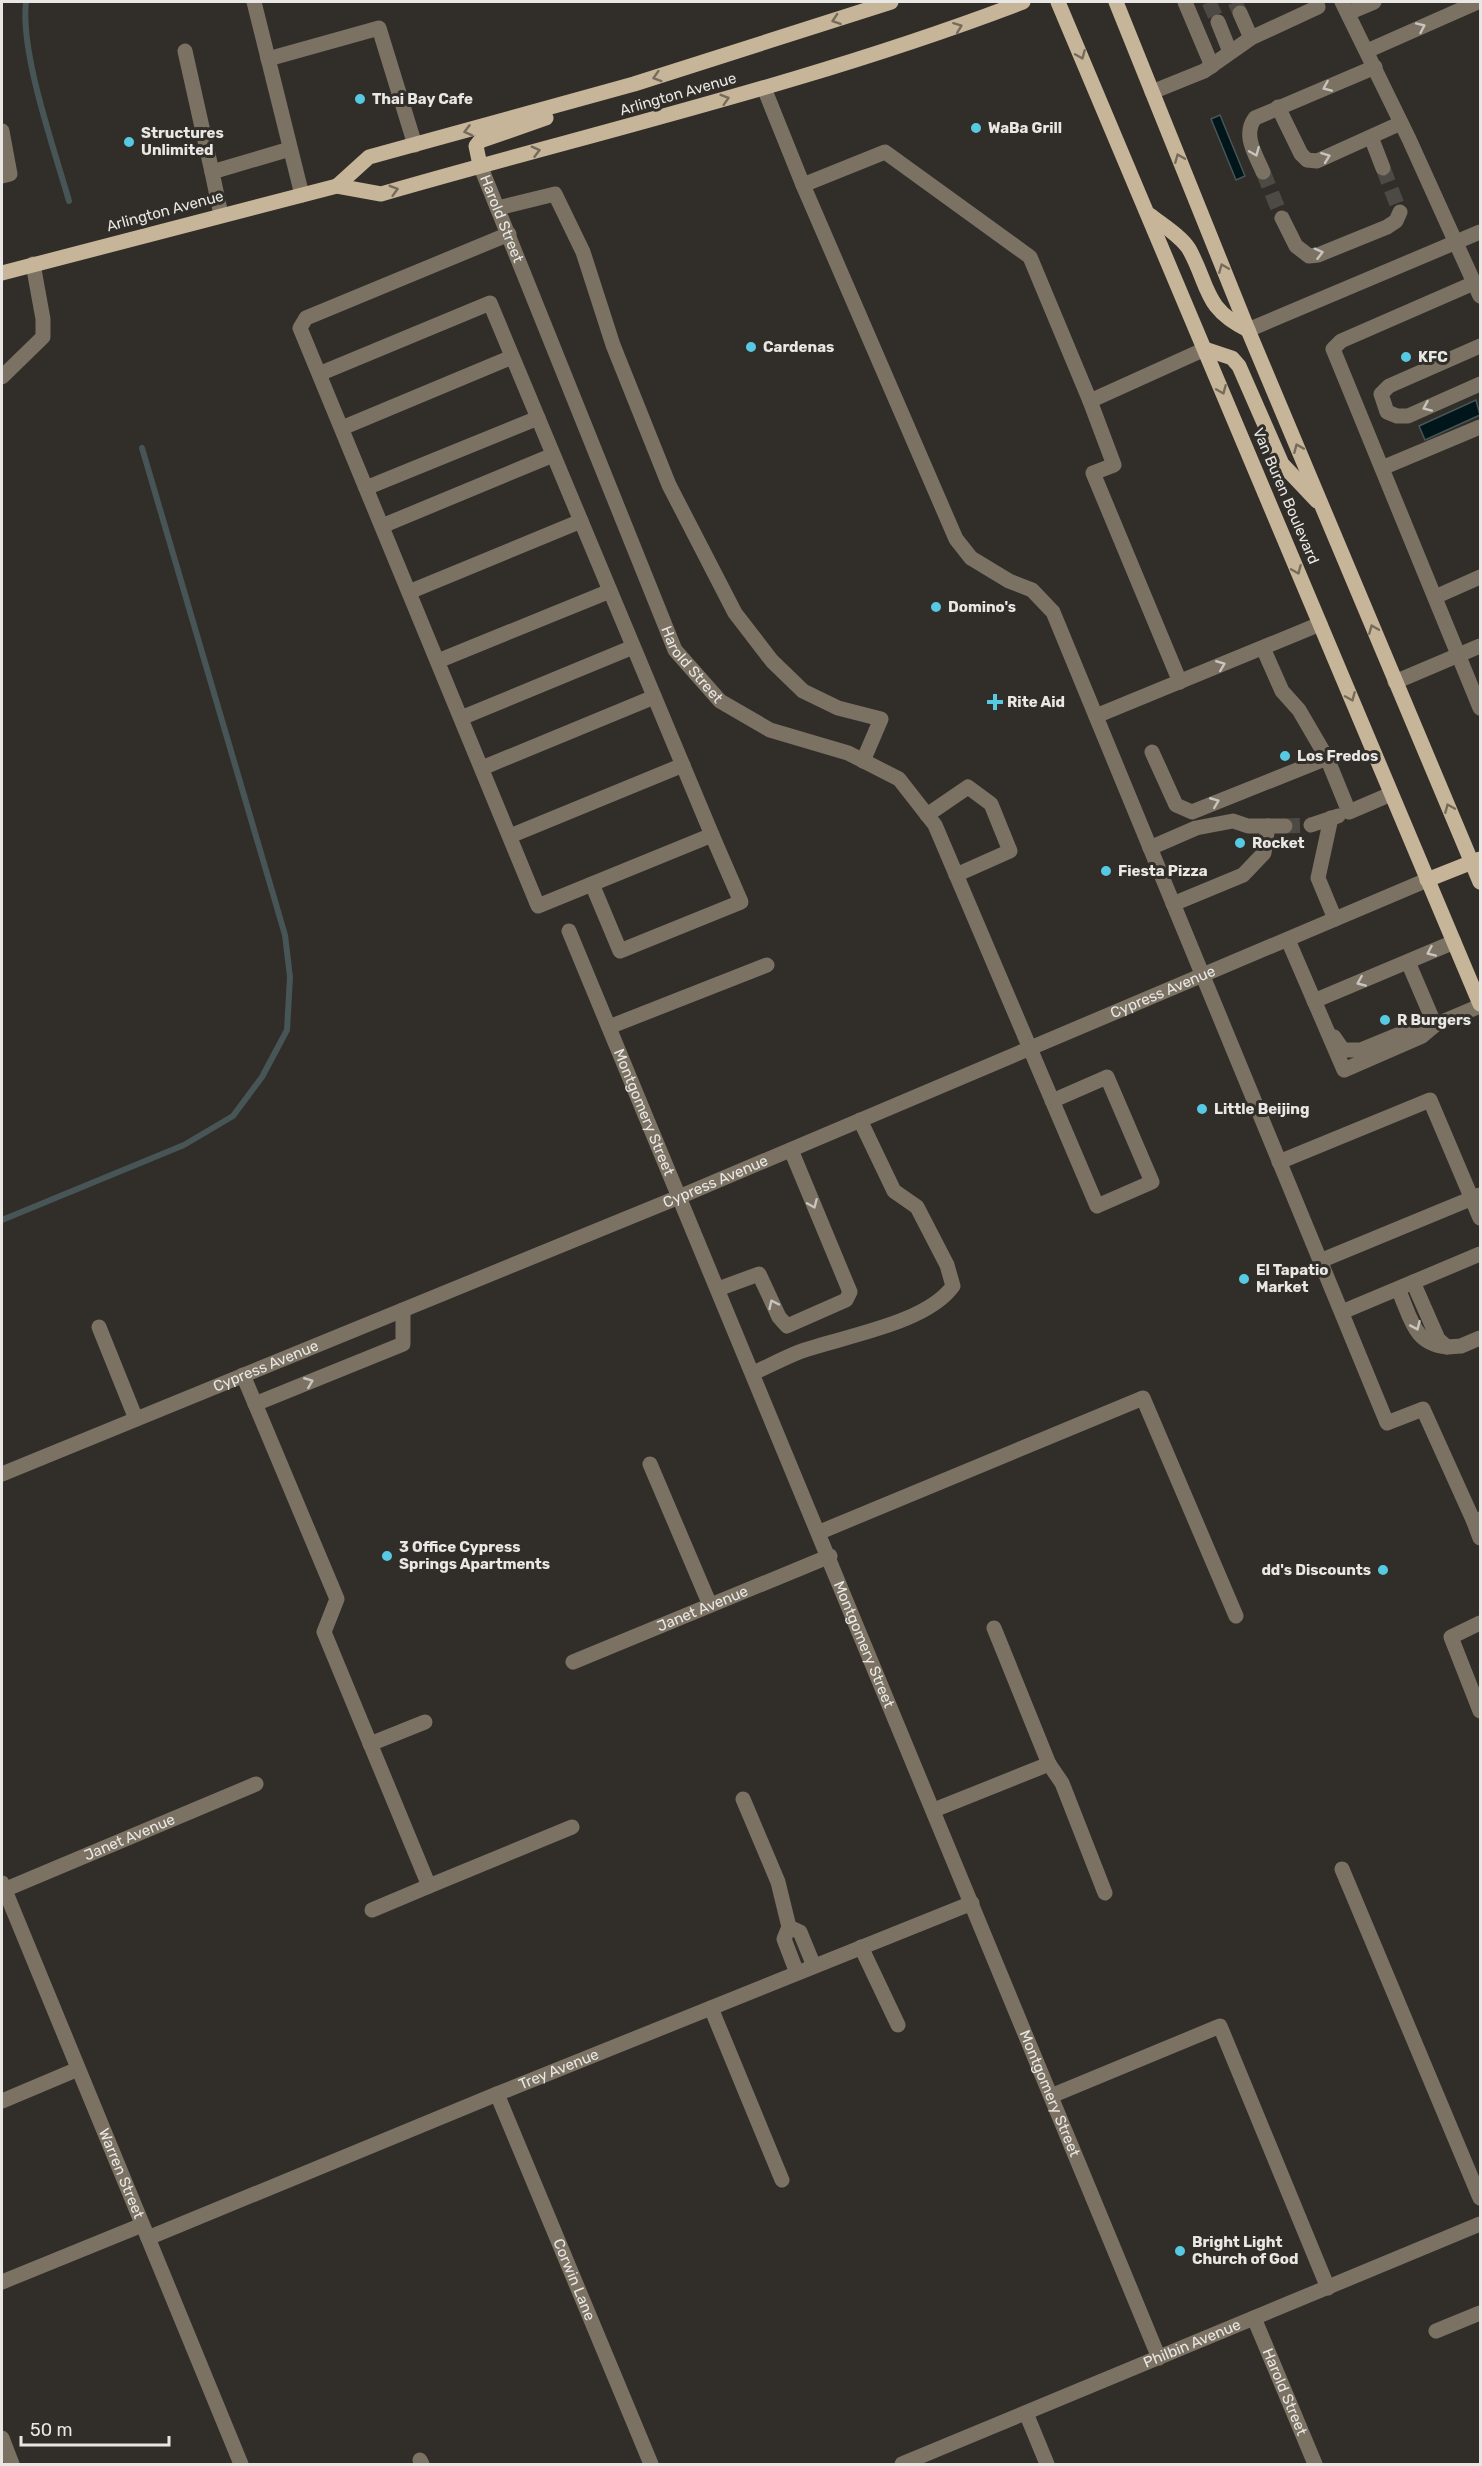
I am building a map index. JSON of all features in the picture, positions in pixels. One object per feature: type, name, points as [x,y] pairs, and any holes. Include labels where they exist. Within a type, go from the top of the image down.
[{"type":"main road","name":"Arlington Avenue","points":[[337,186],[369,157],[584,98],[873,4],[891,2]]},
{"type":"main road","name":"Arlington Avenue","points":[[2,273],[337,186],[381,194],[764,88],[903,46],[1023,2]]},
{"type":"main road","name":"Van Buren Boulevard","points":[[1058,2],[1480,1005]]},
{"type":"main road","name":"Van Buren Boulevard","points":[[1116,2],[1248,330],[1395,682],[1476,860],[1480,882]]},
{"type":"main road","points":[[480,165],[476,146],[480,141],[533,124],[584,98]]},
{"type":"main road","points":[[1148,213],[1188,247],[1214,305],[1230,321],[1248,330]]},
{"type":"main road","points":[[1205,349],[1232,358],[1239,366],[1282,464],[1323,507]]},
{"type":"main road","points":[[1427,880],[1476,860]]},
{"type":"street","points":[[254,2],[302,195]]},
{"type":"street","points":[[1185,2],[1212,66]]},
{"type":"street","points":[[1152,92],[1212,66],[1299,8],[1318,7],[1316,2]]},
{"type":"street","points":[[1374,2],[1345,7],[1457,242],[1477,289],[1341,341],[1333,349],[1436,597],[1458,656],[1475,681],[1480,708]]},
{"type":"street","points":[[1367,51],[1478,2]]},
{"type":"street","points":[[1240,13],[1251,38]]},
{"type":"street","points":[[1218,22],[1230,52]]},
{"type":"street","points":[[268,59],[379,28],[415,145]]},
{"type":"street","points":[[185,51],[221,215]]},
{"type":"street","points":[[1263,172],[1248,134],[1249,125],[1255,118],[1375,67]]},
{"type":"street","points":[[764,88],[803,185],[956,539],[971,558],[1009,581],[1032,590],[1053,612],[1387,1423],[1423,1409],[1477,1521],[1480,1538]]},
{"type":"street","points":[[1278,107],[1301,154],[1307,160],[1317,161],[1328,158],[1401,123]]},
{"type":"street","points":[[2,131],[10,174],[2,176]]},
{"type":"street","points":[[1371,137],[1383,168]]},
{"type":"street","points":[[212,172],[290,149]]},
{"type":"street","points":[[803,185],[885,152],[1030,256],[1114,465],[1093,473],[1180,682]]},
{"type":"street","name":"Harold Street","points":[[480,165],[675,650],[720,701],[770,730],[848,753],[899,779],[935,825],[1029,1049],[1097,1206],[1152,1182],[1107,1077],[1052,1101]]},
{"type":"street","points":[[498,208],[555,194],[583,252],[613,345],[669,485],[735,614],[772,661],[803,691],[838,708],[881,719],[863,761]]},
{"type":"street","points":[[1282,218],[1296,246],[1309,256],[1318,255],[1387,227],[1396,221],[1400,212]]},
{"type":"street","points":[[1248,330],[1480,231]]},
{"type":"street","points":[[508,234],[306,318],[300,328],[538,906],[712,835]]},
{"type":"street","points":[[2,377],[43,338],[43,320],[33,264]]},
{"type":"street","points":[[320,374],[490,303],[741,902],[620,951],[592,884]]},
{"type":"street","points":[[1480,346],[1389,386],[1381,394],[1387,412],[1397,416],[1408,416],[1480,384]]},
{"type":"street","points":[[1090,401],[1205,349]]},
{"type":"street","points":[[342,428],[512,357]]},
{"type":"street","points":[[366,488],[538,418]]},
{"type":"street","points":[[1382,468],[1480,427]]},
{"type":"street","points":[[382,526],[553,455]]},
{"type":"street","points":[[409,592],[581,521]]},
{"type":"street","points":[[1436,597],[1480,577]]},
{"type":"street","points":[[438,661],[610,591]]},
{"type":"street","points":[[1096,716],[1320,624]]},
{"type":"street","points":[[1395,682],[1480,646]]},
{"type":"street","points":[[461,718],[633,647]]},
{"type":"street","points":[[1263,648],[1282,691],[1299,710],[1327,758],[1349,812]]},
{"type":"street","points":[[482,768],[654,697]]},
{"type":"street","points":[[1152,752],[1176,805],[1192,812],[1327,758]]},
{"type":"street","points":[[510,836],[682,765]]},
{"type":"street","points":[[927,815],[968,787],[991,804],[1010,850],[956,875]]},
{"type":"street","points":[[1311,825],[1391,795]]},
{"type":"street","points":[[1331,818],[1318,878],[1335,919]]},
{"type":"street","points":[[1150,848],[1196,828],[1233,821],[1248,826],[1285,826]]},
{"type":"street","points":[[1173,904],[1244,875],[1264,853],[1268,826]]},
{"type":"street","name":"Cypress Avenue","points":[[2,1474],[679,1197],[1427,880]]},
{"type":"street","name":"Montgomery Street","points":[[569,931],[830,1556],[1159,2358]]},
{"type":"street","points":[[1288,940],[1344,1070],[1422,1036],[1435,1025],[1480,1005]]},
{"type":"street","points":[[1314,1001],[1454,942]]},
{"type":"street","points":[[1408,962],[1435,1025]]},
{"type":"street","points":[[609,1027],[767,965]]},
{"type":"street","points":[[1279,1162],[1430,1100],[1476,1197],[1480,1218]]},
{"type":"street","points":[[753,1373],[798,1353],[888,1326],[944,1299],[953,1286],[947,1265],[917,1207],[894,1191],[860,1120]]},
{"type":"street","points":[[718,1289],[759,1274],[779,1317],[787,1326],[846,1300],[850,1292],[790,1150]]},
{"type":"street","points":[[1320,1261],[1476,1197]]},
{"type":"street","points":[[1342,1312],[1480,1254]]},
{"type":"street","points":[[1413,1282],[1438,1339],[1447,1347]]},
{"type":"street","points":[[1398,1289],[1421,1338],[1432,1346],[1461,1346],[1480,1338]]},
{"type":"street","points":[[255,1404],[403,1344],[403,1310]]},
{"type":"street","points":[[99,1328],[136,1419]]},
{"type":"street","points":[[243,1375],[337,1599],[324,1632],[429,1886]]},
{"type":"street","points":[[820,1532],[1143,1398],[1236,1616]]},
{"type":"street","points":[[650,1464],[710,1605]]},
{"type":"street","name":"Janet Avenue","points":[[573,1662],[830,1556]]},
{"type":"street","points":[[1480,1623],[1450,1637],[1480,1711]]},
{"type":"street","points":[[994,1628],[1048,1764],[1062,1783],[1105,1893]]},
{"type":"street","points":[[370,1744],[425,1722]]},
{"type":"street","points":[[934,1810],[1048,1764]]},
{"type":"street","name":"Janet Avenue","points":[[3,1887],[256,1784]]},
{"type":"street","points":[[743,1799],[777,1882],[789,1927],[784,1939],[797,1973]]},
{"type":"street","points":[[372,1910],[572,1827]]},
{"type":"street","points":[[1342,1869],[1480,2198]]},
{"type":"street","name":"Warren Street","points":[[3,1887],[241,2464]]},
{"type":"street","name":"Trey Avenue","points":[[2,2282],[145,2232],[497,2094],[972,1903]]},
{"type":"street","points":[[789,1927],[800,1932],[814,1966]]},
{"type":"street","points":[[861,1947],[898,2025]]},
{"type":"street","points":[[711,2008],[782,2180]]},
{"type":"street","points":[[1051,2096],[1220,2026],[1328,2288]]},
{"type":"street","points":[[2,2101],[78,2069]]},
{"type":"street","name":"Corwin Lane","points":[[497,2094],[651,2464]]},
{"type":"street","name":"Philbin Avenue","points":[[902,2464],[1480,2224]]},
{"type":"street","points":[[1436,2331],[1480,2313]]},
{"type":"street","name":"Harold Street","points":[[1254,2318],[1315,2464]]},
{"type":"street","points":[[1026,2413],[1047,2464]]},
{"type":"street","points":[[2,2438],[12,2464]]},
{"type":"shaded area","points":[[1220,115],[1245,176],[1236,180],[1211,119]]},
{"type":"shaded area","points":[[1476,400],[1480,415],[1425,440],[1419,426]]},
{"type":"waterway","points":[[26,2],[28,47],[33,73],[69,201]]},
{"type":"waterway","points":[[2,1220],[184,1145],[233,1116],[262,1077],[287,1030],[290,977],[285,935],[142,448]]},
{"type":"tunnel","points":[[1209,2],[1218,22]]},
{"type":"tunnel","points":[[1235,2],[1240,13]]},
{"type":"tunnel","points":[[1383,168],[1400,212]]},
{"type":"tunnel","points":[[1263,172],[1282,218]]},
{"type":"tunnel","points":[[1285,826],[1311,825]]},
{"type":"place","name":"Thai Bay Cafe","points":[[360,99]]},
{"type":"place","name":"WaBa Grill","points":[[976,128]]},
{"type":"place","name":"Structures Unlimited","points":[[129,142]]},
{"type":"place","name":"Cardenas","points":[[751,347]]},
{"type":"place","name":"KFC","points":[[1406,357]]},
{"type":"place","name":"Domino's","points":[[936,607]]},
{"type":"place","name":"Rite Aid","points":[[995,702]]},
{"type":"place","name":"Los Fredos","points":[[1285,756]]},
{"type":"place","name":"Rocket","points":[[1240,843]]},
{"type":"place","name":"Fiesta Pizza","points":[[1106,871]]},
{"type":"place","name":"R Burgers","points":[[1385,1020]]},
{"type":"place","name":"Little Beijing","points":[[1202,1109]]},
{"type":"place","name":"El Tapatio Market","points":[[1244,1279]]},
{"type":"place","name":"3 Office Cypress Springs Apartments","points":[[387,1556]]},
{"type":"place","name":"dd's Discounts","points":[[1383,1570]]},
{"type":"place","name":"Bright Light Church of God","points":[[1180,2251]]}]
